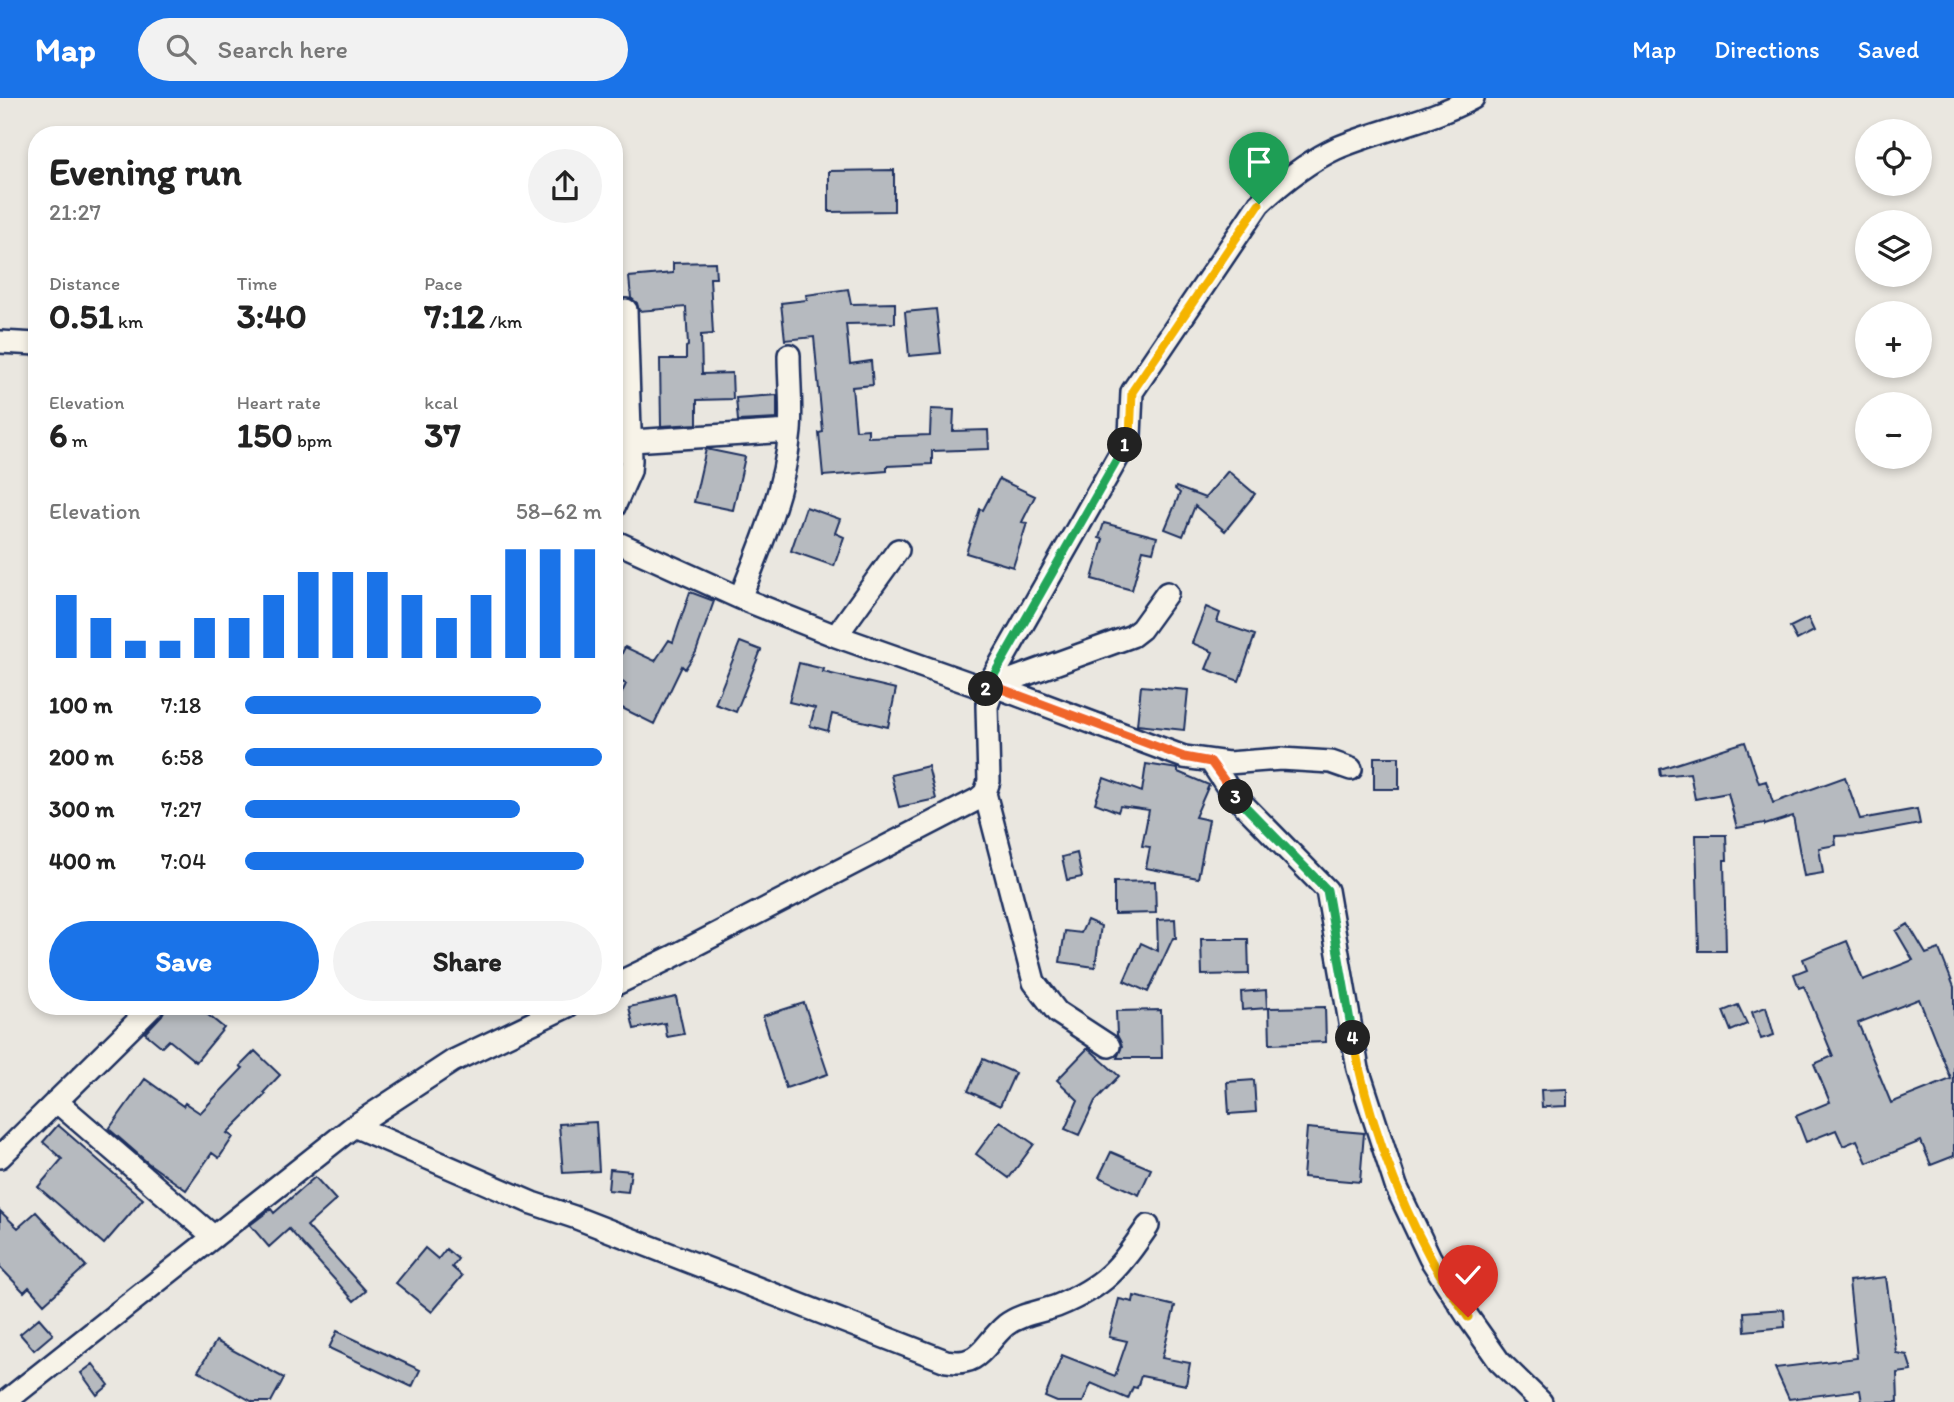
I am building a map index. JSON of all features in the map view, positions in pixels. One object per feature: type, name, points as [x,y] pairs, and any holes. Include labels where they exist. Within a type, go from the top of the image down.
[{"type":"street","points":[[623,981],[709,939],[985,793],[989,781],[986,706],[990,688],[1130,436],[1132,392],[1259,204],[1281,183],[1336,149],[1448,111],[1473,98]]},
{"type":"street","points":[[623,487],[630,471],[632,441],[626,310]]},
{"type":"street","points":[[0,342],[28,344]]},
{"type":"street","points":[[740,598],[772,516],[790,431],[789,355]]},
{"type":"street","points":[[632,441],[790,431]]},
{"type":"street","points":[[623,545],[740,598],[836,636],[1184,757],[1211,762],[1280,759],[1331,762],[1352,769]]},
{"type":"street","points":[[836,636],[898,550]]},
{"type":"street","points":[[990,688],[1132,636],[1141,629],[1167,593]]},
{"type":"street","points":[[1211,762],[1230,791],[1327,890],[1359,1069],[1396,1186],[1430,1258],[1468,1317],[1499,1360],[1541,1402]]},
{"type":"street","points":[[985,793],[1034,982],[1057,1012],[1109,1046]]},
{"type":"street","points":[[0,1157],[144,1015]]},
{"type":"street","points":[[5,1402],[354,1126],[453,1061],[549,1015]]},
{"type":"street","points":[[56,1101],[214,1237]]},
{"type":"street","points":[[354,1126],[532,1203],[946,1361],[961,1363],[974,1359],[1006,1325],[1018,1318],[1055,1307],[1091,1291],[1120,1267],[1149,1226]]},
{"type":"building","points":[[894,170],[894,211],[829,212],[829,171]]},
{"type":"building","points":[[715,262],[716,278],[710,278],[713,334],[701,335],[702,374],[732,373],[733,399],[697,400],[697,424],[661,426],[660,359],[686,359],[686,307],[639,311],[637,303],[631,298],[629,277],[673,273],[673,263]]},
{"type":"building","points":[[848,289],[851,304],[895,303],[895,323],[846,324],[850,364],[871,361],[873,385],[852,387],[856,430],[868,429],[868,437],[930,435],[931,409],[954,410],[953,431],[988,430],[989,449],[932,451],[932,464],[887,466],[887,471],[823,476],[819,433],[823,432],[814,337],[785,340],[781,303],[807,300],[806,295]]},
{"type":"building","points":[[936,309],[941,353],[909,356],[905,312]]},
{"type":"building","points":[[777,395],[777,419],[738,421],[736,398]]},
{"type":"building","points":[[706,449],[745,457],[733,510],[694,502]]},
{"type":"building","points":[[1228,471],[1255,494],[1225,531],[1195,506],[1183,536],[1165,529],[1180,493],[1176,487],[1205,498]]},
{"type":"building","points":[[999,479],[1035,496],[1022,522],[1027,523],[1013,567],[966,553],[980,509],[983,510]]},
{"type":"building","points":[[806,507],[840,519],[835,533],[844,537],[834,566],[791,551]]},
{"type":"building","points":[[1104,523],[1157,537],[1153,552],[1143,550],[1132,590],[1092,579],[1103,539],[1099,538]]},
{"type":"building","points":[[690,592],[714,601],[696,652],[685,669],[682,666],[654,724],[623,708],[623,690],[626,684],[623,682],[623,651],[625,647],[655,661],[669,640],[673,642]]},
{"type":"building","points":[[1206,607],[1220,613],[1217,622],[1255,635],[1239,681],[1206,669],[1213,652],[1192,643]]},
{"type":"building","points":[[1808,618],[1814,631],[1797,640],[1790,627]]},
{"type":"building","points":[[740,642],[761,650],[736,712],[715,704]]},
{"type":"building","points":[[799,663],[824,669],[823,672],[896,689],[888,727],[832,714],[828,731],[810,726],[815,708],[789,702]]},
{"type":"building","points":[[1141,686],[1188,690],[1184,730],[1137,725]]},
{"type":"building","points":[[1745,742],[1759,783],[1766,781],[1773,803],[1845,777],[1860,819],[1917,809],[1920,824],[1861,835],[1835,836],[1836,845],[1819,848],[1823,873],[1804,876],[1793,816],[1765,825],[1737,828],[1728,793],[1695,799],[1690,773],[1661,776],[1660,769]]},
{"type":"building","points":[[1374,757],[1399,757],[1399,789],[1374,789]]},
{"type":"building","points":[[1146,764],[1178,769],[1178,772],[1209,785],[1195,817],[1209,820],[1198,878],[1146,868],[1150,847],[1142,846],[1149,810],[1120,806],[1118,812],[1095,803],[1104,778],[1142,792]]},
{"type":"building","points":[[928,766],[936,799],[899,807],[891,775]]},
{"type":"building","points":[[1696,835],[1726,835],[1726,951],[1699,951]]},
{"type":"building","points":[[1077,853],[1082,877],[1067,880],[1062,857]]},
{"type":"building","points":[[1155,881],[1156,913],[1114,914],[1114,882]]},
{"type":"building","points":[[1175,919],[1176,938],[1173,938],[1148,992],[1124,981],[1141,943],[1158,951],[1157,920]]},
{"type":"building","points":[[1087,920],[1101,926],[1095,967],[1060,962],[1065,931],[1081,933]]},
{"type":"building","points":[[1908,924],[1926,954],[1939,949],[1954,987],[1954,1156],[1931,1165],[1921,1141],[1867,1163],[1857,1140],[1843,1146],[1836,1130],[1806,1142],[1796,1116],[1830,1102],[1814,1064],[1833,1056],[1804,986],[1799,988],[1794,974],[1807,969],[1803,959],[1847,941],[1863,980],[1913,960],[1896,931]],"holes":[[[1919,999],[1951,1079],[1891,1103],[1858,1023]]]},
{"type":"building","points":[[1201,939],[1248,939],[1249,974],[1202,975]]},
{"type":"building","points":[[1266,990],[1267,1008],[1242,1010],[1241,992]]},
{"type":"building","points":[[676,997],[684,1034],[667,1037],[665,1023],[634,1029],[629,1007]]},
{"type":"building","points":[[804,1003],[828,1074],[786,1088],[763,1016]]},
{"type":"building","points":[[1738,1005],[1747,1024],[1731,1031],[1723,1011]]},
{"type":"building","points":[[1325,1007],[1326,1042],[1270,1044],[1269,1008]]},
{"type":"building","points":[[1766,1007],[1774,1035],[1761,1039],[1752,1012]]},
{"type":"building","points":[[1161,1010],[1162,1058],[1117,1058],[1122,1046],[1117,1035],[1116,1011]]},
{"type":"building","points":[[162,1015],[208,1015],[224,1028],[196,1062],[169,1040],[162,1047],[145,1033]]},
{"type":"building","points":[[1088,1048],[1119,1076],[1095,1101],[1079,1135],[1065,1129],[1078,1100],[1057,1080]]},
{"type":"building","points":[[255,1051],[280,1075],[264,1092],[266,1094],[227,1133],[233,1137],[219,1158],[212,1153],[186,1190],[148,1163],[109,1129],[145,1079],[183,1106],[185,1103],[200,1113],[243,1068],[240,1066]]},
{"type":"building","points":[[983,1059],[1015,1073],[1000,1106],[968,1091]]},
{"type":"building","points":[[1254,1080],[1256,1112],[1229,1114],[1227,1082]]},
{"type":"building","points":[[1567,1089],[1567,1106],[1542,1107],[1541,1090]]},
{"type":"building","points":[[1000,1121],[1034,1144],[1009,1178],[976,1154]]},
{"type":"building","points":[[596,1122],[599,1171],[563,1173],[559,1124]]},
{"type":"building","points":[[58,1125],[143,1199],[104,1244],[38,1187],[62,1159],[43,1142]]},
{"type":"building","points":[[1307,1128],[1364,1133],[1360,1182],[1303,1177]]},
{"type":"building","points":[[1111,1152],[1151,1169],[1139,1195],[1099,1177]]},
{"type":"building","points":[[610,1169],[631,1171],[628,1192],[608,1190]]},
{"type":"building","points":[[315,1177],[336,1200],[307,1226],[366,1291],[354,1301],[289,1229],[269,1247],[250,1225],[271,1209],[274,1213]]},
{"type":"building","points":[[0,1211],[18,1228],[36,1212],[86,1266],[44,1304],[29,1287],[24,1292],[0,1267]]},
{"type":"building","points":[[425,1248],[438,1259],[446,1249],[458,1259],[452,1267],[462,1276],[432,1312],[396,1283]]},
{"type":"building","points":[[1886,1277],[1896,1353],[1907,1355],[1912,1371],[1897,1373],[1898,1402],[1862,1402],[1860,1390],[1789,1399],[1775,1368],[1857,1358],[1849,1281]]},
{"type":"building","points":[[1134,1296],[1175,1306],[1162,1358],[1190,1363],[1186,1385],[1141,1376],[1137,1388],[1133,1387],[1128,1399],[1091,1383],[1083,1402],[1057,1402],[1045,1397],[1062,1355],[1115,1376],[1127,1341],[1109,1337],[1119,1299],[1133,1302]]},
{"type":"building","points":[[1784,1309],[1785,1327],[1745,1331],[1744,1312]]},
{"type":"building","points":[[39,1318],[53,1334],[34,1350],[20,1334]]},
{"type":"building","points":[[337,1331],[420,1370],[412,1387],[329,1348]]},
{"type":"building","points":[[216,1341],[284,1378],[271,1402],[253,1402],[198,1371]]},
{"type":"building","points":[[93,1364],[109,1385],[97,1395],[81,1373]]},
{"type":"route","points":[[1259,204],[1132,392],[1130,436],[986,689],[994,686],[1184,757],[1211,762],[1230,791],[1327,890],[1359,1069],[1396,1186],[1430,1258],[1468,1317]]}]
